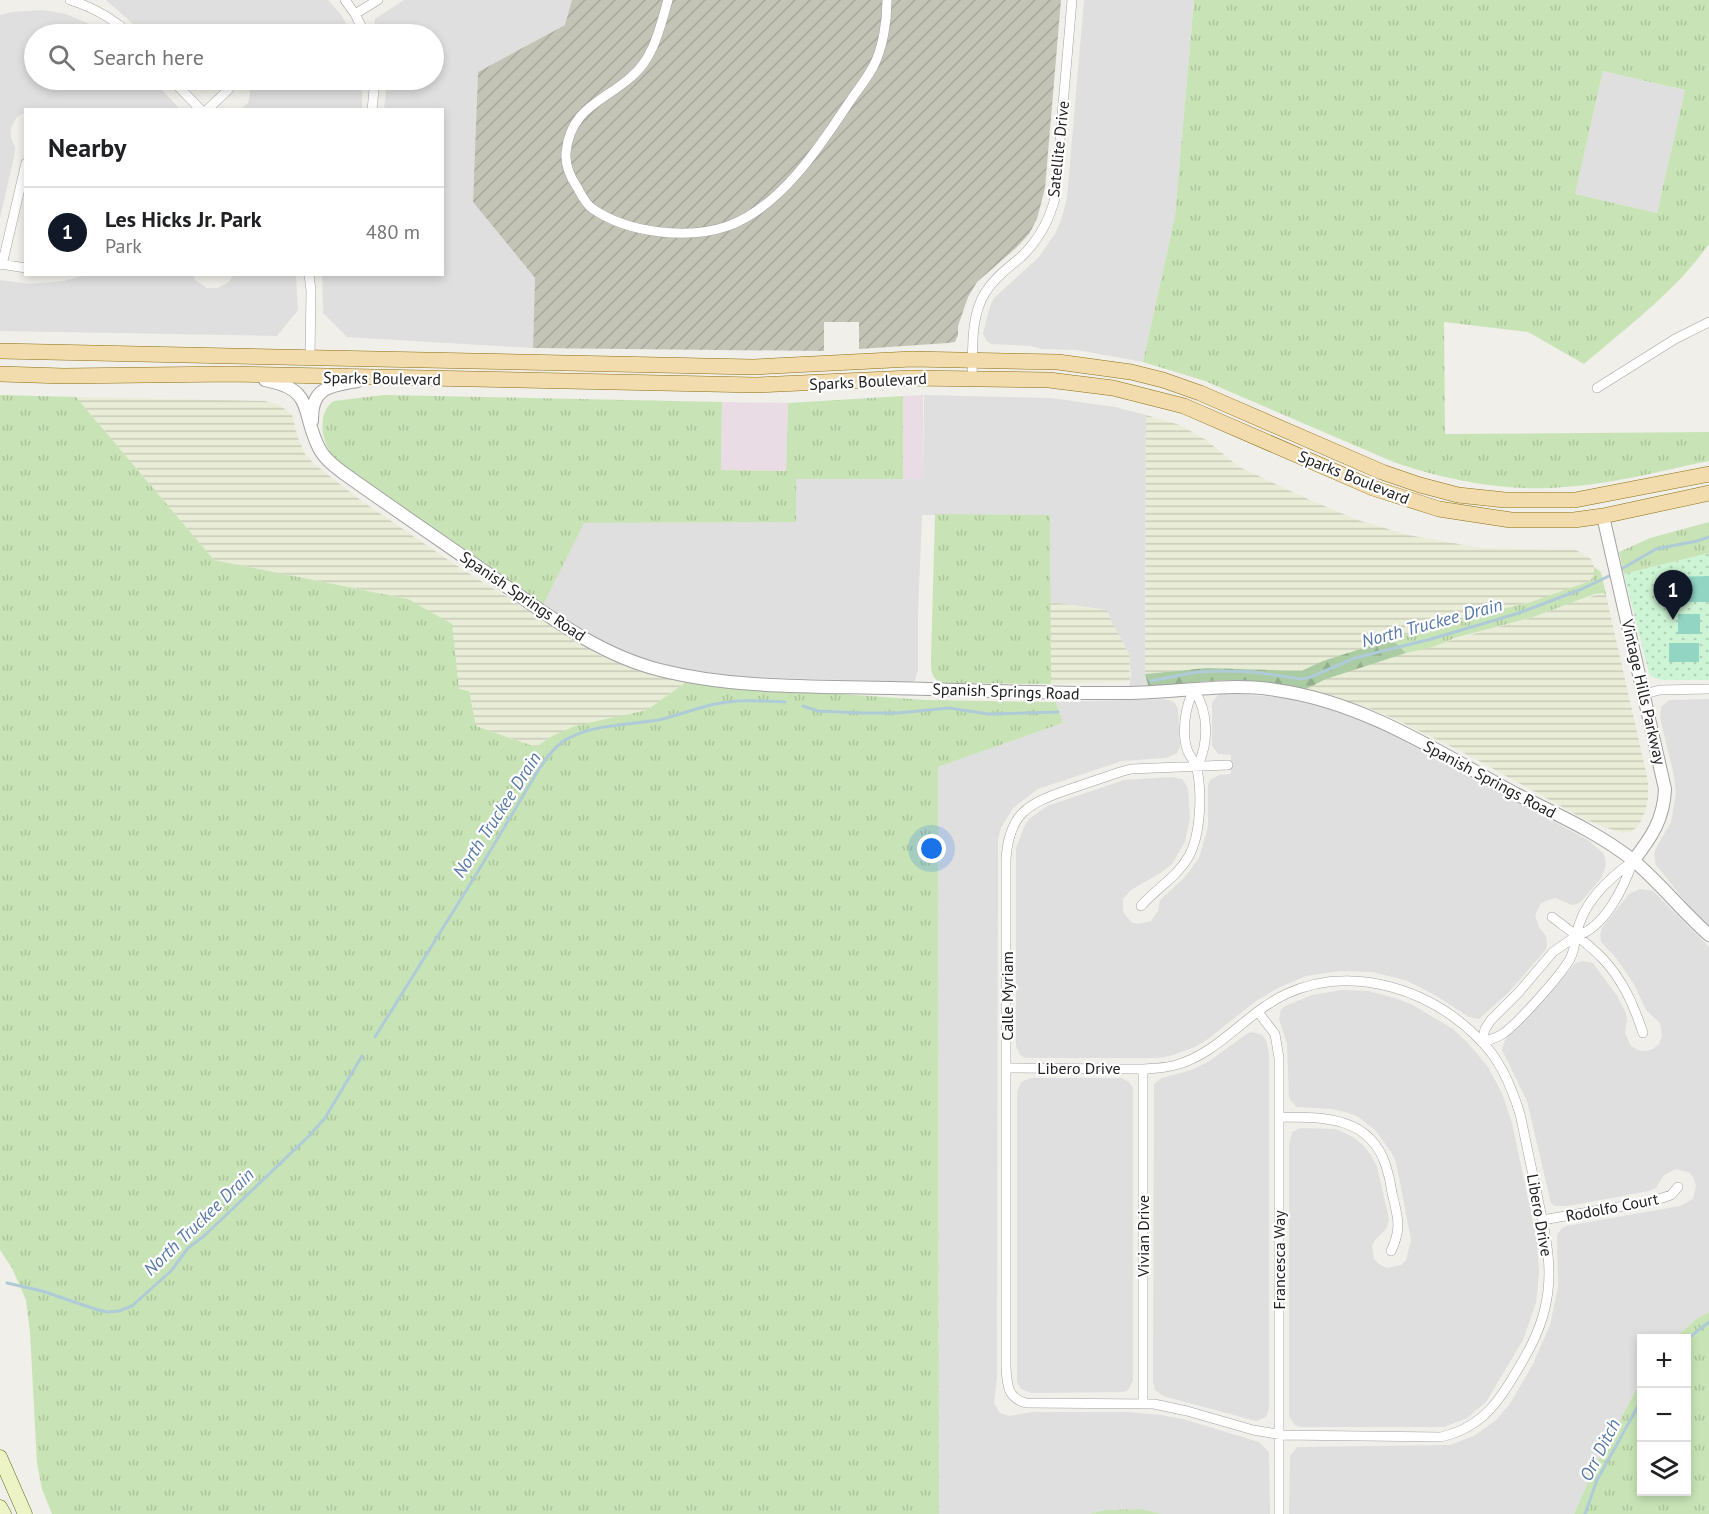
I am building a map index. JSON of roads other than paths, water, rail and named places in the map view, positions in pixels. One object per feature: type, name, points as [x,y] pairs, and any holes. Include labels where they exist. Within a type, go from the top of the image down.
[{"type":"main road","name":"Sparks Boulevard","points":[[0,351],[753,367],[912,359],[1058,362],[1152,377],[1200,393],[1382,472],[1458,495],[1505,501],[1575,500],[1709,474]]},
{"type":"main road","points":[[118,375],[194,365],[298,366],[310,357],[315,363],[323,366],[434,373],[492,380]]},
{"type":"main road","name":"Sparks Boulevard","points":[[0,374],[237,374],[784,385],[911,378],[1079,382],[1139,393],[1184,406],[1373,488],[1438,509],[1511,520],[1574,520],[1709,493]]},
{"type":"main road","points":[[1536,501],[1557,508],[1589,508],[1603,516],[1606,508],[1611,504],[1709,482]]},
{"type":"main road","points":[[0,1457],[25,1514]]},
{"type":"main road","points":[[0,1507],[3,1514]]},
{"type":"street","points":[[70,0],[87,3],[117,24]]},
{"type":"street","points":[[345,0],[360,24]]},
{"type":"street","points":[[355,14],[378,0]]},
{"type":"street","points":[[668,0],[659,33],[648,58],[632,77],[581,114],[572,131],[566,154],[571,177],[590,208],[624,225],[679,234],[710,231],[730,225],[754,211],[775,196],[819,148],[874,65],[883,38],[887,13],[886,0]]},
{"type":"street","name":"Satellite Drive","points":[[972,379],[975,319],[979,304],[995,279],[1034,244],[1043,230],[1055,198],[1072,0]]},
{"type":"street","points":[[182,90],[199,108]]},
{"type":"street","points":[[209,108],[228,90]]},
{"type":"street","points":[[372,108],[374,90]]},
{"type":"street","points":[[24,172],[1,264],[24,268]]},
{"type":"street","points":[[309,276],[310,357]]},
{"type":"street","points":[[1598,388],[1675,339],[1709,322]]},
{"type":"street","name":"Spanish Springs Road","points":[[237,374],[277,382],[295,390],[306,410],[320,449],[328,460],[342,472],[575,633],[628,660],[692,677],[808,686],[1100,693],[1150,693],[1220,687],[1273,689],[1334,702],[1363,713],[1614,847],[1633,861],[1709,935]]},
{"type":"street","points":[[313,431],[313,405],[317,396],[324,389],[329,386],[377,378]]},
{"type":"street","name":"Vintage Hills Parkway","points":[[1603,516],[1663,772],[1665,800],[1663,811],[1655,831],[1633,861],[1618,896],[1587,933],[1576,936],[1553,952],[1519,992],[1491,1020],[1485,1029],[1482,1042],[1505,1033],[1534,1002],[1568,961],[1574,949],[1576,936],[1583,914],[1606,882],[1633,861]]},
{"type":"street","points":[[1644,694],[1660,690],[1709,689]]},
{"type":"street","points":[[1141,906],[1180,869],[1195,842],[1199,820],[1197,767],[1186,746],[1185,711],[1194,690],[1202,702],[1204,718],[1205,745],[1197,767]]},
{"type":"street","name":"Calle Myriam","points":[[1013,1397],[1008,1390],[1006,1367],[1006,859],[1010,833],[1016,820],[1031,804],[1120,772],[1131,769],[1228,765]]},
{"type":"street","points":[[1552,916],[1602,958],[1620,981],[1635,1009],[1643,1033]]},
{"type":"street","name":"Libero Drive","points":[[1007,1068],[1143,1069],[1176,1065],[1203,1054],[1258,1012],[1286,994],[1313,984],[1330,981],[1364,981],[1383,984],[1414,995],[1451,1017],[1482,1042],[1500,1067],[1515,1097],[1542,1220],[1549,1273],[1547,1299],[1540,1324],[1526,1357],[1493,1408],[1482,1419],[1455,1434],[1441,1437],[1279,1435],[1169,1407],[1143,1403],[1026,1403],[1013,1397]]},
{"type":"street","name":"Francesca Way","points":[[1258,1012],[1271,1027],[1278,1045],[1279,1514]]},
{"type":"street","name":"Vivian Drive","points":[[1143,1069],[1143,1403]]},
{"type":"street","points":[[1279,1117],[1333,1119],[1357,1128],[1374,1144],[1386,1166],[1398,1220],[1397,1239],[1391,1251]]},
{"type":"street","name":"Rodolfo Court","points":[[1542,1220],[1653,1201],[1671,1195],[1678,1187]]},
{"type":"waterway","name":"North Truckee Drain","points":[[1618,571],[1656,549],[1709,537]]},
{"type":"waterway","name":"North Truckee Drain","points":[[1151,681],[1197,672],[1225,671],[1253,672],[1301,679],[1311,677],[1355,658],[1519,613],[1582,589],[1613,574]]},
{"type":"waterway","name":"North Truckee Drain","points":[[375,1037],[539,769],[557,746],[571,737],[592,730],[658,720],[724,702],[785,702]]},
{"type":"waterway","name":"North Truckee Drain","points":[[803,706],[818,711],[861,713],[898,713],[949,708],[988,714],[1058,712]]},
{"type":"waterway","name":"North Truckee Drain","points":[[7,1283],[42,1291],[107,1312],[119,1311],[132,1306],[171,1271],[188,1248],[204,1236],[310,1135],[325,1118],[362,1056]]},
{"type":"waterway","name":"Orr Ditch","points":[[1691,1336],[1709,1322]]},
{"type":"waterway","name":"Orr Ditch","points":[[1585,1514],[1597,1480],[1637,1408]]},
{"type":"place","name":"Les Hicks Jr. Park","points":[[1673,620]]}]
